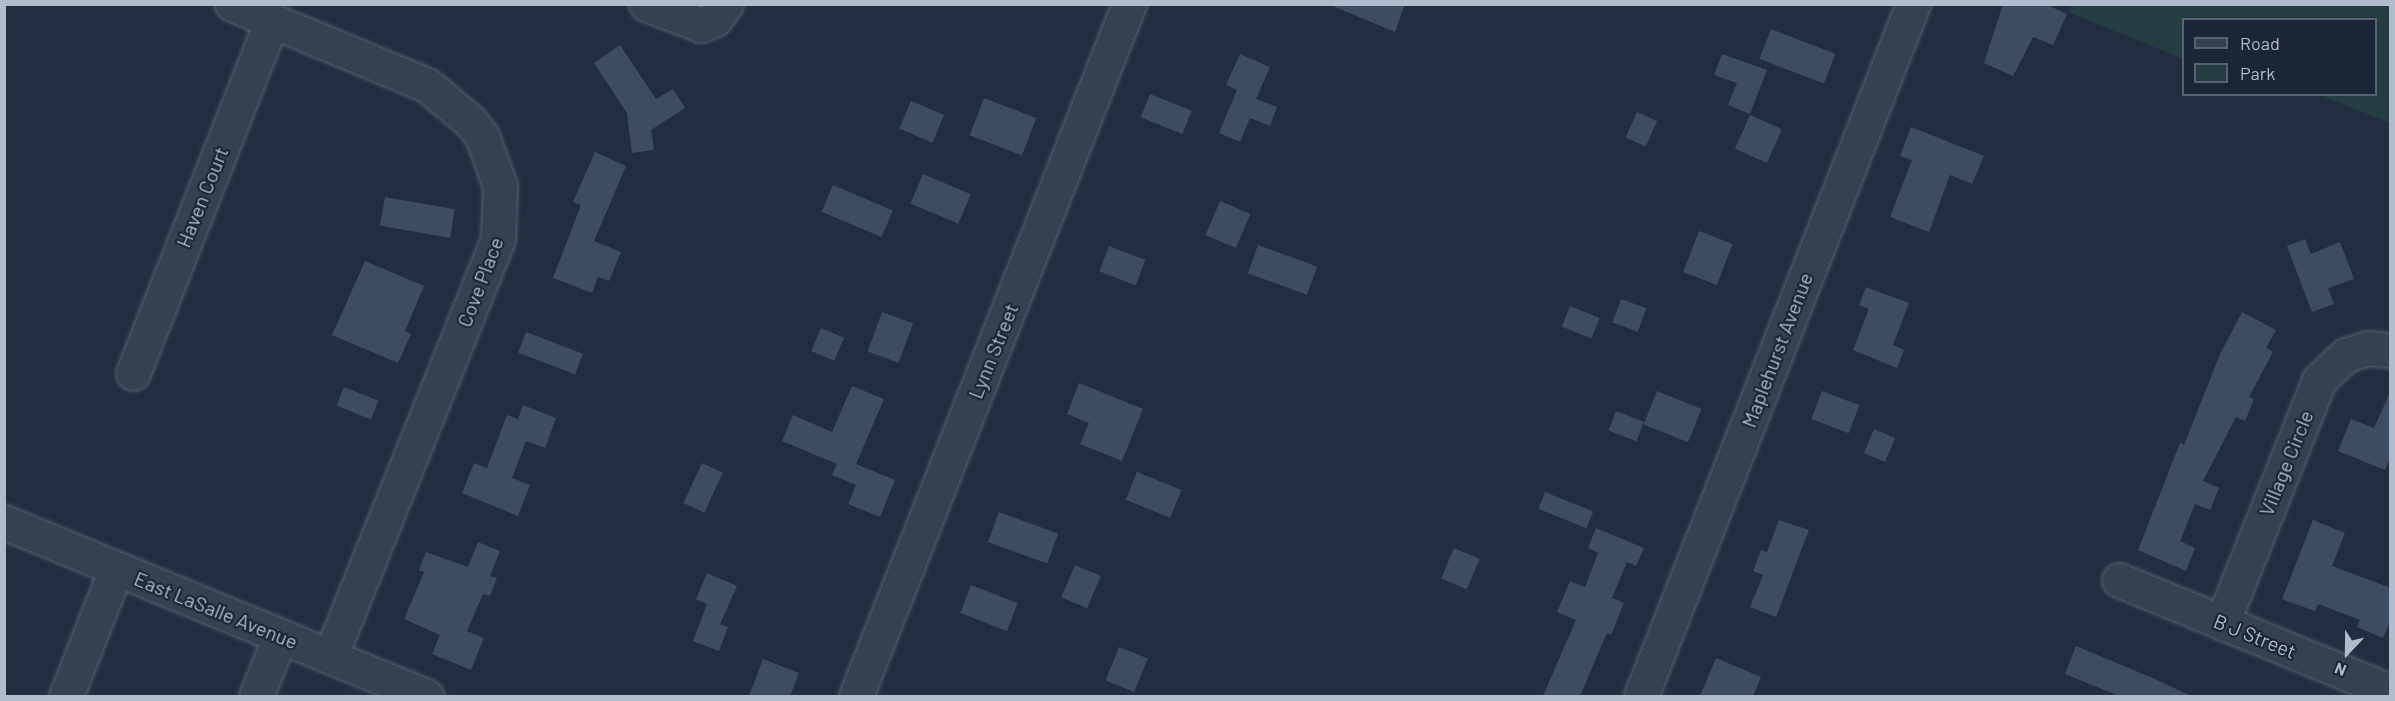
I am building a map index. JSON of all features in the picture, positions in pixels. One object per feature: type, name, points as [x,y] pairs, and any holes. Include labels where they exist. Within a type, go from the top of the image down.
[{"type":"street","name":"Cove Place","points":[[232,4],[403,72],[449,101],[482,136],[500,186],[498,239],[330,657]]},
{"type":"street","points":[[646,4],[701,26],[715,19],[726,4]]},
{"type":"street","name":"Lynn Street","points":[[856,696],[1129,4]]},
{"type":"street","name":"Maplehurst Avenue","points":[[1641,696],[1912,4]]},
{"type":"street","name":"Haven Court","points":[[133,373],[272,21]]},
{"type":"street","name":"Village Circle","points":[[2223,623],[2319,380],[2346,355],[2367,348],[2391,350]]},
{"type":"street","name":"East LaSalle Avenue","points":[[4,522],[427,696]]},
{"type":"street","points":[[66,696],[116,569]]},
{"type":"street","name":"B J Street","points":[[2119,580],[2391,691]]},
{"type":"street","points":[[256,696],[280,637]]},
{"type":"green space","points":[[2071,5],[2390,5],[2390,123],[2322,96],[2377,96],[2377,18],[2182,18],[2182,59],[2068,12]]},
{"type":"building","points":[[1328,4],[1405,4],[1395,32]]},
{"type":"building","points":[[2003,4],[2045,4],[2067,14],[2053,45],[2033,37],[2013,76],[1984,63]]},
{"type":"building","points":[[1771,29],[1835,54],[1824,84],[1760,59]]},
{"type":"building","points":[[620,45],[656,99],[673,89],[685,108],[651,130],[654,150],[632,153],[627,113],[594,63]]},
{"type":"building","points":[[1240,54],[1270,67],[1256,99],[1277,107],[1270,126],[1250,118],[1240,142],[1219,133],[1237,90],[1226,85]]},
{"type":"building","points":[[1722,54],[1767,70],[1750,114],[1728,105],[1737,83],[1714,75]]},
{"type":"building","points":[[1150,94],[1192,111],[1182,134],[1141,117]]},
{"type":"building","points":[[984,98],[1036,118],[1022,155],[970,135]]},
{"type":"building","points":[[911,101],[944,115],[932,143],[899,129]]},
{"type":"building","points":[[1637,112],[1657,121],[1646,147],[1626,138]]},
{"type":"building","points":[[1750,115],[1782,129],[1767,163],[1735,149]]},
{"type":"building","points":[[1911,127],[1984,156],[1972,184],[1950,175],[1929,232],[1890,217],[1912,160],[1900,156]]},
{"type":"building","points":[[595,152],[626,166],[594,241],[621,252],[609,281],[598,277],[592,293],[553,278],[581,205],[573,202]]},
{"type":"building","points":[[923,174],[971,194],[958,224],[910,203]]},
{"type":"building","points":[[833,185],[893,210],[882,237],[822,212]]},
{"type":"building","points":[[385,197],[455,209],[450,238],[380,226]]},
{"type":"building","points":[[1220,201],[1250,214],[1236,248],[1206,235]]},
{"type":"building","points":[[1699,231],[1733,244],[1717,285],[1683,272]]},
{"type":"building","points":[[2305,239],[2311,254],[2340,242],[2354,279],[2328,288],[2334,304],[2312,312],[2287,246]]},
{"type":"building","points":[[1258,245],[1317,267],[1307,295],[1248,273]]},
{"type":"building","points":[[1109,246],[1145,260],[1136,285],[1099,271]]},
{"type":"building","points":[[365,261],[424,286],[405,331],[411,334],[398,363],[332,335]]},
{"type":"building","points":[[1866,287],[1909,303],[1893,345],[1904,350],[1897,368],[1853,350],[1869,309],[1859,305]]},
{"type":"building","points":[[1621,299],[1646,308],[1638,332],[1612,322]]},
{"type":"building","points":[[1570,306],[1600,318],[1591,338],[1562,326]]},
{"type":"building","points":[[882,312],[913,323],[899,363],[868,351]]},
{"type":"building","points":[[2242,312],[2276,330],[2266,348],[2273,352],[2249,397],[2254,399],[2245,421],[2236,417],[2203,481],[2219,488],[2210,510],[2195,504],[2180,541],[2195,548],[2186,571],[2138,550],[2180,443],[2184,445],[2220,354]]},
{"type":"building","points":[[821,328],[844,338],[834,361],[811,351]]},
{"type":"building","points":[[526,332],[583,354],[575,374],[518,353]]},
{"type":"building","points":[[1079,383],[1143,409],[1122,461],[1080,444],[1089,423],[1067,414]]},
{"type":"building","points":[[852,386],[884,399],[856,464],[895,480],[880,517],[848,504],[856,485],[832,475],[837,464],[782,441],[793,415],[832,432]]},
{"type":"building","points":[[344,387],[378,401],[371,419],[337,406]]},
{"type":"building","points":[[2391,390],[2391,456],[2385,470],[2338,451],[2351,419],[2374,428]]},
{"type":"building","points":[[1657,391],[1702,409],[1688,442],[1644,424]]},
{"type":"building","points":[[1822,391],[1859,405],[1849,433],[1811,419]]},
{"type":"building","points":[[523,405],[556,418],[545,448],[526,441],[512,478],[530,485],[518,516],[462,493],[474,463],[487,468],[507,415],[518,419]]},
{"type":"building","points":[[1616,411],[1644,422],[1636,441],[1608,431]]},
{"type":"building","points":[[1874,429],[1895,438],[1885,462],[1864,453]]},
{"type":"building","points":[[702,463],[723,473],[704,513],[683,503]]},
{"type":"building","points":[[1137,472],[1182,490],[1170,518],[1126,500]]},
{"type":"building","points":[[1545,492],[1593,511],[1586,528],[1538,509]]},
{"type":"building","points":[[999,512],[1058,534],[1047,564],[988,542]]},
{"type":"building","points":[[1779,520],[1809,530],[1776,617],[1750,607],[1763,575],[1753,571],[1761,550],[1767,552]]},
{"type":"building","points":[[2313,520],[2345,533],[2332,566],[2391,588],[2391,619],[2383,638],[2357,627],[2360,620],[2318,604],[2315,611],[2282,599]]},
{"type":"building","points":[[1596,528],[1644,548],[1636,566],[1627,562],[1612,598],[1624,603],[1611,635],[1607,633],[1580,696],[1543,696],[1576,620],[1557,612],[1570,581],[1585,587],[1598,553],[1588,548]]},
{"type":"building","points":[[478,542],[500,551],[490,576],[497,578],[490,596],[483,594],[467,631],[484,638],[471,670],[432,654],[440,635],[404,619],[424,572],[419,570],[426,552],[468,567]]},
{"type":"building","points":[[1454,548],[1480,559],[1467,589],[1441,578]]},
{"type":"building","points":[[1075,565],[1101,576],[1087,608],[1061,597]]},
{"type":"building","points":[[707,573],[737,586],[720,624],[728,627],[719,651],[693,641],[707,604],[696,599]]},
{"type":"building","points":[[971,585],[1018,603],[1007,631],[960,613]]},
{"type":"building","points":[[2076,646],[2191,696],[2119,696],[2065,674]]},
{"type":"building","points":[[1119,647],[1148,659],[1134,692],[1106,680]]},
{"type":"building","points":[[1716,658],[1761,677],[1753,696],[1700,696]]},
{"type":"building","points":[[763,659],[799,673],[790,696],[749,696]]}]
